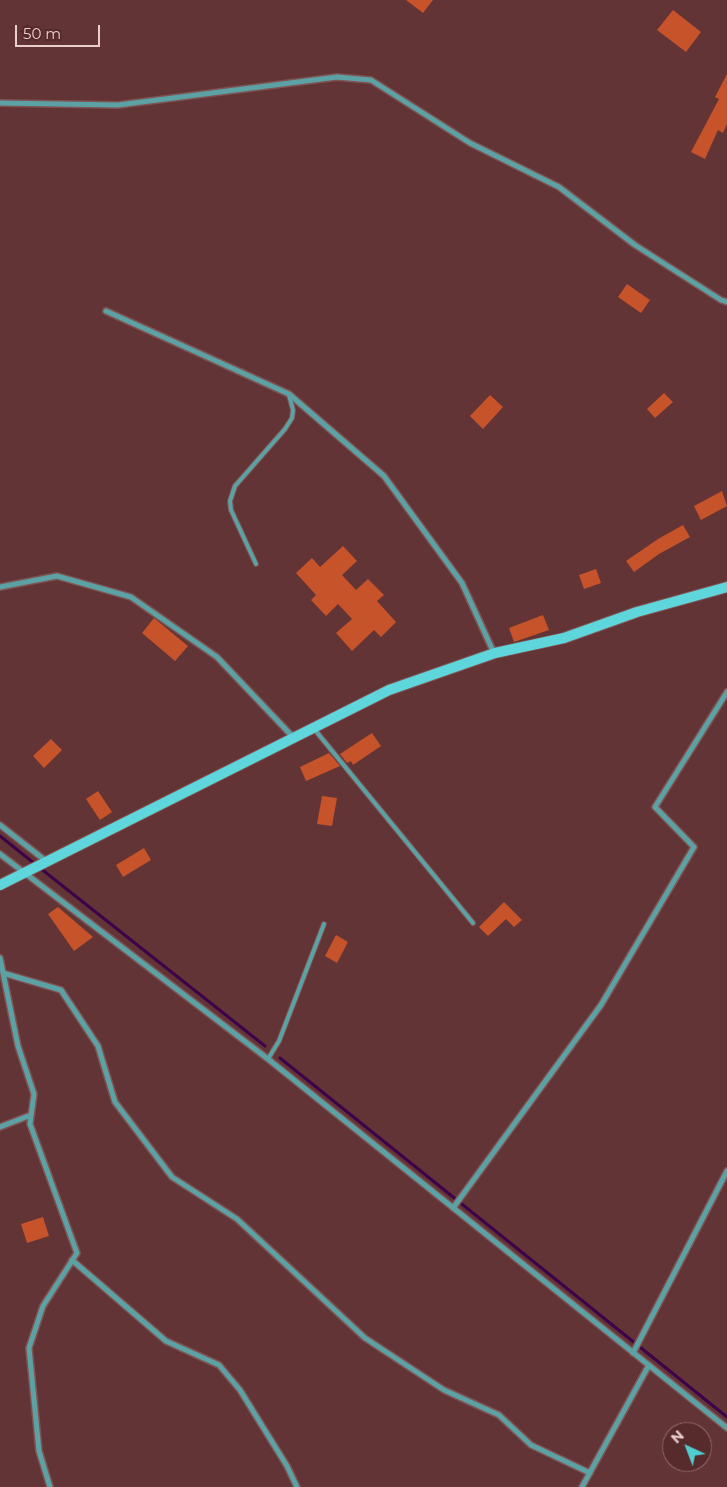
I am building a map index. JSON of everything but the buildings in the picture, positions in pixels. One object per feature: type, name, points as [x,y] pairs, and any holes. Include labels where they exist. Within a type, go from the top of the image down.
[{"type":"street","points":[[0,103],[118,105],[337,77],[371,80],[470,143],[559,187],[634,245],[727,302]]},
{"type":"street","points":[[106,311],[289,394],[384,476],[462,583],[494,653]]},
{"type":"street","points":[[0,587],[57,576],[132,597],[217,657],[293,738]]},
{"type":"street","points":[[0,885],[389,690],[494,653],[564,638],[637,612],[727,586]]},
{"type":"street","points":[[454,1207],[601,1005],[694,846],[655,807],[727,692]]},
{"type":"street","points":[[0,825],[46,861]]},
{"type":"street","points":[[0,854],[27,871],[268,1059],[634,1351],[727,1428]]},
{"type":"street","points":[[0,958],[18,1046],[34,1094],[30,1124],[76,1253],[43,1306],[29,1348],[39,1451],[50,1487]]},
{"type":"street","points":[[3,973],[60,990],[98,1046],[115,1102],[172,1177],[236,1219],[366,1338],[444,1390],[498,1415],[531,1445],[590,1473]]},
{"type":"street","points":[[0,1127],[31,1115]]},
{"type":"street","points":[[634,1351],[727,1171]]},
{"type":"street","points":[[72,1260],[166,1341],[219,1364],[240,1390],[287,1466],[297,1487]]},
{"type":"street","points":[[582,1487],[649,1365]]},
{"type":"lane","points":[[256,564],[231,510],[230,501],[235,486],[285,429],[292,418],[293,410],[289,394]]},
{"type":"lane","points":[[313,728],[472,923]]},
{"type":"lane","points":[[268,1059],[279,1041],[324,924]]},
{"type":"waterway","points":[[0,836],[35,864]]},
{"type":"waterway","points":[[40,868],[265,1046]]},
{"type":"waterway","points":[[280,1058],[727,1417]]}]
